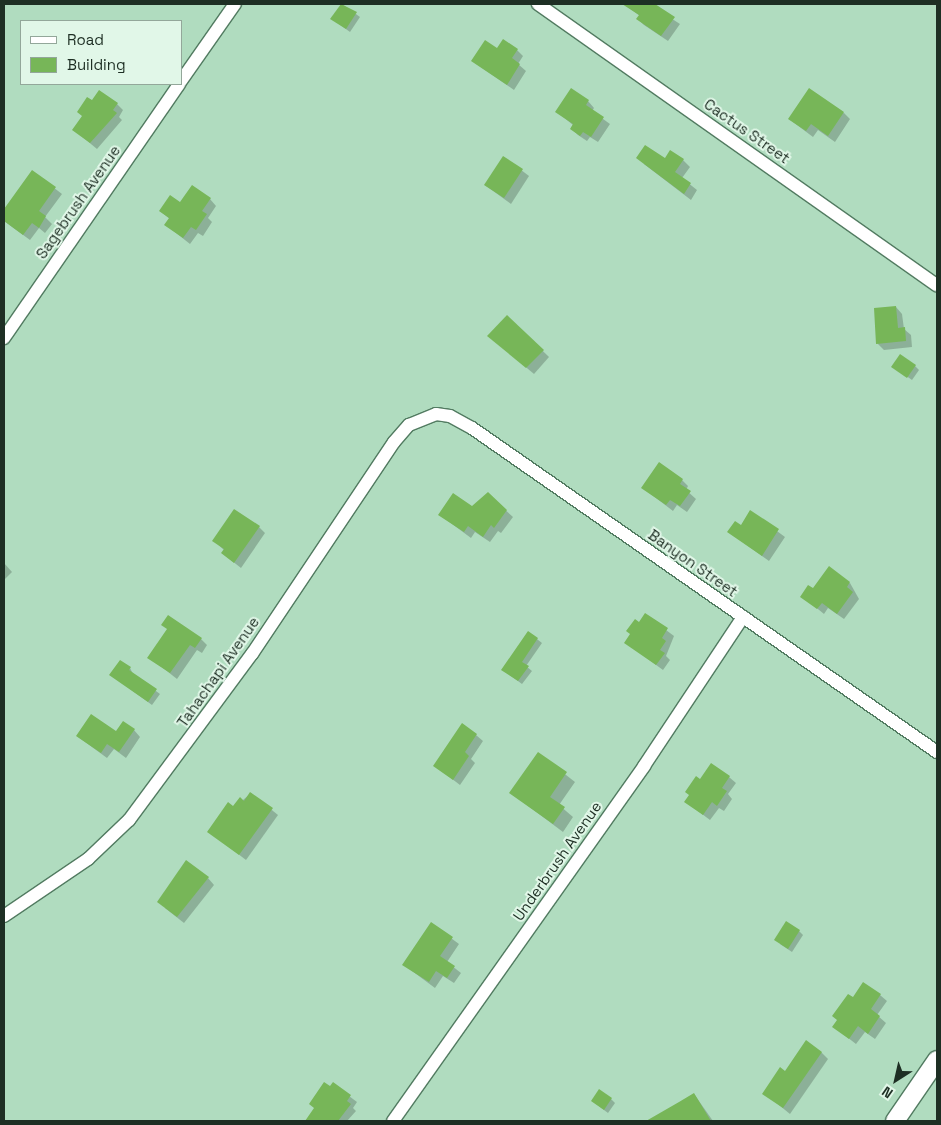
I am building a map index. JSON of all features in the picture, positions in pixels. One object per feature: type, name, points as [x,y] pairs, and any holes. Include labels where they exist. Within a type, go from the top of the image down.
[{"type":"main road","points":[[895,1121],[937,1060]]},
{"type":"street","name":"Sagebrush Avenue","points":[[182,79],[234,4]]},
{"type":"street","name":"Cactus Street","points":[[538,4],[937,285]]},
{"type":"street","name":"Sagebrush Avenue","points":[[4,338],[178,85]]},
{"type":"street","name":"Banyon Street","points":[[426,416],[450,416],[472,428],[937,752]]},
{"type":"street","name":"Tahachapi Avenue","points":[[4,916],[88,859],[129,820],[252,654],[394,442],[409,424],[426,416]]},
{"type":"street","name":"Underbrush Avenue","points":[[393,1121],[644,766],[743,617]]},
{"type":"building","points":[[341,4],[357,12],[346,29],[330,19]]},
{"type":"building","points":[[622,4],[655,4],[675,17],[661,36],[636,19],[639,15]]},
{"type":"building","points":[[503,39],[518,49],[512,58],[520,64],[507,85],[471,61],[485,40],[497,48]]},
{"type":"building","points":[[571,88],[589,100],[586,105],[604,117],[591,137],[583,132],[580,136],[570,129],[573,124],[555,112]]},
{"type":"building","points":[[809,88],[844,112],[828,136],[811,124],[806,131],[788,119]]},
{"type":"building","points":[[99,90],[118,103],[113,110],[117,113],[90,143],[72,130],[82,116],[77,112],[87,97],[92,100]]},
{"type":"building","points":[[645,145],[665,158],[670,150],[684,159],[675,172],[691,183],[684,194],[636,158]]},
{"type":"building","points":[[503,156],[523,169],[504,198],[484,185]]},
{"type":"building","points":[[32,170],[56,187],[39,211],[46,216],[39,228],[32,223],[23,235],[4,221],[4,209]]},
{"type":"building","points":[[192,185],[211,198],[202,211],[207,214],[196,230],[191,227],[183,238],[164,225],[169,218],[159,211],[170,195],[180,202]]},
{"type":"building","points":[[896,306],[898,328],[905,327],[906,341],[876,344],[874,308]]},
{"type":"building","points":[[507,315],[544,350],[526,368],[487,336]]},
{"type":"building","points":[[900,354],[916,365],[907,378],[891,367]]},
{"type":"building","points":[[659,462],[683,479],[680,484],[691,491],[680,506],[670,500],[666,505],[641,488]]},
{"type":"building","points":[[488,492],[507,510],[494,528],[491,525],[483,537],[468,526],[464,532],[438,515],[453,493],[472,506]]},
{"type":"building","points":[[234,509],[260,526],[234,563],[221,553],[224,549],[212,541]]},
{"type":"building","points":[[750,510],[779,529],[762,556],[727,532],[735,521],[741,525]]},
{"type":"building","points":[[829,566],[850,582],[847,587],[853,592],[837,614],[822,603],[817,609],[800,597],[808,585],[813,588]]},
{"type":"building","points":[[645,613],[668,628],[662,638],[666,641],[660,650],[665,653],[656,665],[624,643],[630,634],[626,631],[635,619],[639,622]]},
{"type":"building","points":[[168,615],[202,638],[195,648],[190,645],[170,673],[147,658],[167,629],[161,625]]},
{"type":"building","points":[[528,631],[538,638],[522,662],[529,666],[518,681],[501,670]]},
{"type":"building","points":[[120,660],[131,667],[129,670],[157,689],[148,702],[109,675]]},
{"type":"building","points":[[91,714],[116,731],[123,721],[135,729],[119,752],[107,744],[101,753],[76,736]]},
{"type":"building","points":[[462,723],[477,734],[465,752],[469,756],[453,780],[433,766]]},
{"type":"building","points":[[538,752],[567,772],[550,797],[565,807],[553,824],[509,793]]},
{"type":"building","points":[[711,763],[730,776],[722,788],[727,791],[717,806],[712,802],[703,815],[684,802],[689,795],[685,792],[696,776],[700,779]]},
{"type":"building","points":[[250,792],[273,808],[239,855],[207,832],[228,802],[233,806],[240,797],[244,801]]},
{"type":"building","points":[[186,860],[209,877],[177,917],[157,902]]},
{"type":"building","points":[[786,921],[800,930],[788,949],[774,940]]},
{"type":"building","points":[[431,922],[453,937],[440,956],[455,966],[447,978],[436,971],[429,982],[402,965]]},
{"type":"building","points":[[863,982],[881,994],[871,1009],[880,1016],[868,1034],[858,1026],[849,1039],[832,1027],[837,1020],[832,1016],[848,994],[853,997]]},
{"type":"building","points":[[806,1040],[822,1052],[783,1108],[762,1094],[780,1067],[785,1071]]},
{"type":"building","points":[[324,1082],[330,1086],[333,1082],[351,1095],[347,1101],[351,1104],[338,1121],[305,1121],[314,1108],[309,1104]]},
{"type":"building","points":[[599,1089],[612,1098],[604,1110],[591,1101]]},
{"type":"building","points":[[694,1093],[711,1121],[646,1121],[679,1102]]}]
